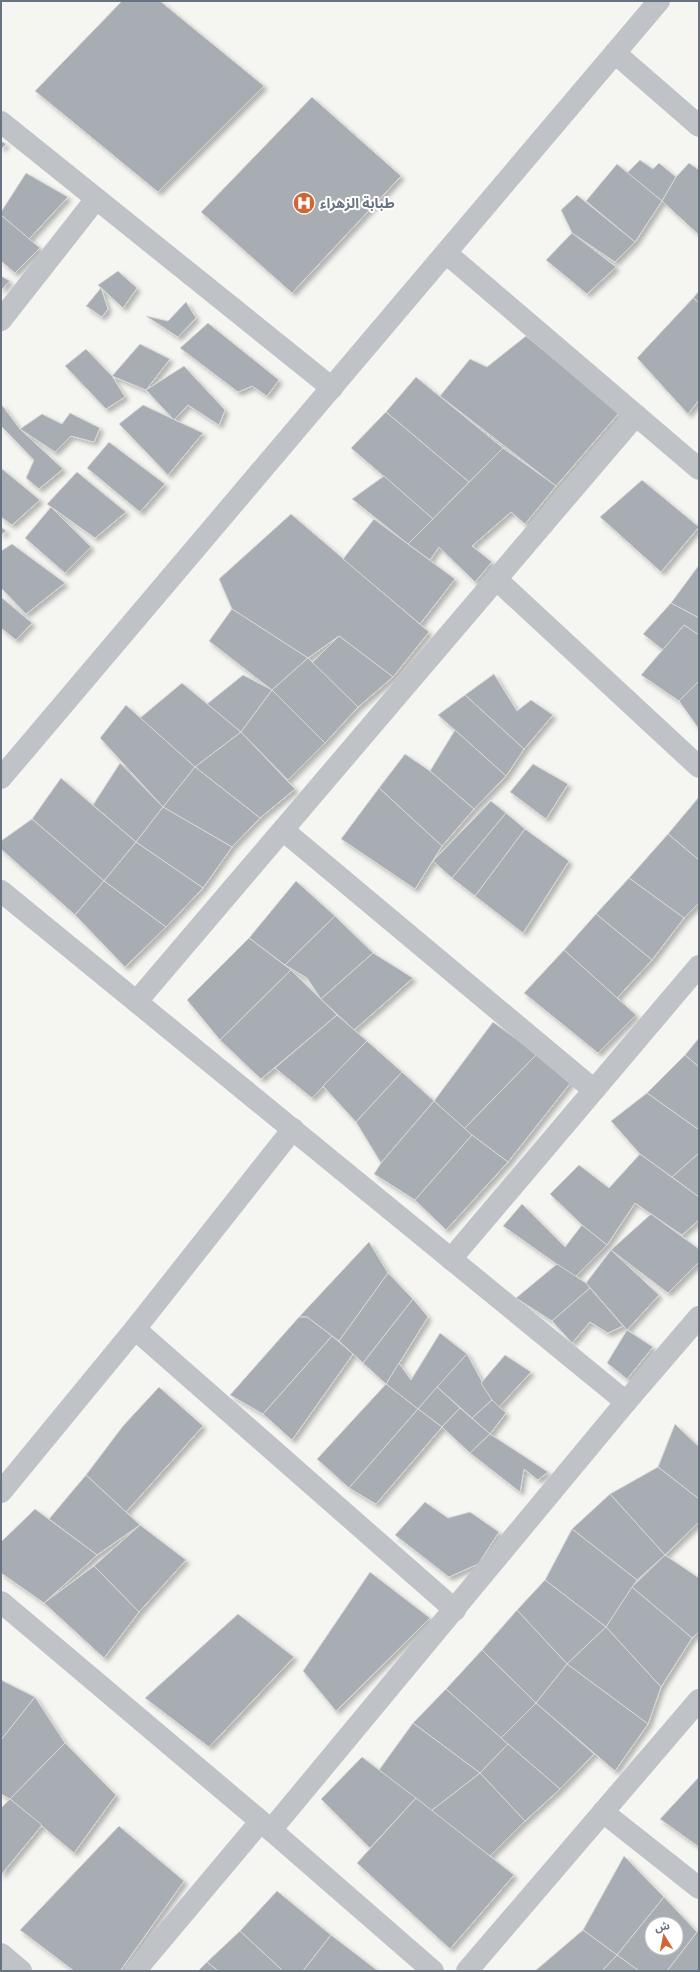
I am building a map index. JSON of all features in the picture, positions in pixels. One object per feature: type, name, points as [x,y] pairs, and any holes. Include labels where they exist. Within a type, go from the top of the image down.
[{"type":"street","points":[[1,778],[659,1]]},
{"type":"street","points":[[615,53],[699,126]]},
{"type":"street","points":[[1,122],[332,388]]},
{"type":"street","points":[[1,320],[96,199]]},
{"type":"street","points":[[446,254],[699,469]]},
{"type":"street","points":[[137,1001],[636,415]]},
{"type":"street","points":[[496,579],[699,767]]},
{"type":"street","points":[[283,830],[594,1090]]},
{"type":"street","points":[[1,891],[626,1402]]},
{"type":"street","points":[[451,1258],[699,966]]},
{"type":"street","points":[[1,1492],[135,1329],[293,1129]]},
{"type":"street","points":[[135,1971],[266,1826],[455,1610],[626,1402],[699,1317]]},
{"type":"street","points":[[135,1329],[455,1610]]},
{"type":"street","points":[[1,1602],[266,1826],[433,1971]]},
{"type":"street","points":[[467,1971],[699,1700]]},
{"type":"street","points":[[603,1812],[699,1888]]},
{"type":"street","points":[[1,1954],[21,1971]]},
{"type":"building","points":[[122,1],[160,1],[264,86],[158,192],[35,91]]},
{"type":"building","points":[[312,97],[401,176],[292,293],[201,212]]},
{"type":"building","points":[[1,141],[6,144],[1,149]]},
{"type":"building","points":[[640,160],[653,169],[659,163],[676,177],[662,201],[627,173]]},
{"type":"building","points":[[689,163],[699,170],[699,235],[662,201],[676,177]]},
{"type":"building","points":[[617,164],[662,201],[635,242],[586,201]]},
{"type":"building","points":[[26,173],[68,197],[29,239],[1,215],[1,212]]},
{"type":"building","points":[[577,195],[635,242],[615,262],[572,233],[561,210]]},
{"type":"building","points":[[1,215],[40,248],[15,273],[1,261]]},
{"type":"building","points":[[572,233],[616,267],[587,294],[546,260]]},
{"type":"building","points":[[118,271],[137,288],[123,308],[98,285]]},
{"type":"building","points":[[1,276],[10,281],[1,290]]},
{"type":"building","points":[[101,288],[108,309],[102,317],[86,306]]},
{"type":"building","points":[[699,291],[699,303],[693,298]]},
{"type":"building","points":[[693,298],[699,303],[699,400],[688,414],[637,358]]},
{"type":"building","points":[[186,302],[196,318],[178,337],[146,316],[168,321]]},
{"type":"building","points":[[208,323],[279,380],[267,396],[252,386],[238,392],[180,348]]},
{"type":"building","points":[[526,336],[619,413],[556,486],[440,396],[470,359],[487,367]]},
{"type":"building","points":[[140,344],[170,359],[146,390],[112,376]]},
{"type":"building","points":[[86,349],[112,376],[125,397],[106,409],[65,366]]},
{"type":"building","points":[[184,366],[225,410],[219,425],[188,405],[174,420],[146,390]]},
{"type":"building","points":[[416,377],[503,448],[469,482],[386,412]]},
{"type":"building","points":[[1,404],[20,429],[63,469],[39,489],[26,478],[34,460],[1,426]]},
{"type":"building","points":[[143,405],[203,433],[168,475],[119,424]]},
{"type":"building","points":[[386,412],[469,482],[433,519],[351,448]]},
{"type":"building","points":[[70,413],[100,428],[94,442],[71,436],[55,452],[20,429],[42,414],[62,424]]},
{"type":"building","points":[[109,442],[165,484],[140,512],[87,468]]},
{"type":"building","points":[[503,448],[556,486],[525,524],[511,512],[472,546],[492,562],[475,582],[439,547],[430,560],[408,544]]},
{"type":"building","points":[[1,468],[40,500],[12,525],[1,517]]},
{"type":"building","points":[[77,472],[126,512],[95,538],[47,504]]},
{"type":"building","points":[[384,476],[433,519],[408,544],[352,499]]},
{"type":"building","points":[[642,480],[699,527],[661,572],[600,517]]},
{"type":"building","points":[[51,507],[91,547],[65,573],[25,538]]},
{"type":"building","points":[[291,514],[429,632],[393,677],[339,636],[308,658],[232,609],[219,579]]},
{"type":"building","points":[[374,519],[455,579],[420,624],[343,559]]},
{"type":"building","points":[[1,527],[6,531],[1,535]]},
{"type":"building","points":[[12,544],[65,583],[26,614],[1,588],[1,551]]},
{"type":"building","points":[[699,565],[699,618],[671,603]]},
{"type":"building","points":[[1,597],[32,623],[16,640],[1,628]]},
{"type":"building","points":[[671,603],[699,618],[699,635],[684,625],[663,650],[643,634]]},
{"type":"building","points":[[232,609],[308,658],[272,690],[209,641]]},
{"type":"building","points":[[684,625],[699,635],[699,681],[679,701],[641,675]]},
{"type":"building","points":[[339,636],[393,677],[358,707],[312,663]]},
{"type":"building","points":[[308,658],[358,707],[325,743],[272,690]]},
{"type":"building","points":[[494,674],[517,711],[531,700],[553,715],[524,749],[465,695]]},
{"type":"building","points":[[243,675],[272,690],[241,732],[207,704]]},
{"type":"building","points":[[699,681],[699,729],[679,701]]},
{"type":"building","points":[[182,683],[241,732],[195,767],[140,718]]},
{"type":"building","points":[[272,690],[325,743],[288,780],[241,732]]},
{"type":"building","points":[[465,695],[524,749],[506,776],[438,715]]},
{"type":"building","points":[[126,705],[195,767],[163,807],[100,738]]},
{"type":"building","points":[[455,730],[506,776],[474,809],[430,771]]},
{"type":"building","points":[[241,732],[295,789],[260,818],[195,767]]},
{"type":"building","points":[[405,754],[430,771],[474,809],[442,846],[379,788]]},
{"type":"building","points":[[120,763],[163,807],[136,842],[93,805]]},
{"type":"building","points":[[533,764],[568,784],[546,819],[510,792]]},
{"type":"building","points":[[195,767],[260,818],[232,847],[163,807]]},
{"type":"building","points":[[61,778],[136,842],[104,881],[32,819]]},
{"type":"building","points":[[379,788],[442,846],[415,889],[341,839]]},
{"type":"building","points":[[699,797],[699,860],[668,834]]},
{"type":"building","points":[[491,801],[506,813],[452,878],[433,861]]},
{"type":"building","points":[[163,807],[232,847],[203,888],[136,842]]},
{"type":"building","points":[[506,813],[525,829],[475,896],[452,878]]},
{"type":"building","points":[[32,819],[104,881],[75,915],[1,849],[1,841]]},
{"type":"building","points":[[525,829],[569,861],[523,933],[475,896]]},
{"type":"building","points":[[668,834],[699,860],[699,903],[684,918],[629,878]]},
{"type":"building","points":[[136,842],[203,888],[166,927],[104,881]]},
{"type":"building","points":[[629,878],[684,918],[652,960],[596,914]]},
{"type":"building","points":[[104,881],[166,927],[125,967],[75,915]]},
{"type":"building","points":[[296,881],[335,916],[285,965],[249,938]]},
{"type":"building","points":[[596,914],[652,960],[617,998],[564,950]]},
{"type":"building","points":[[335,916],[373,953],[321,999],[307,978],[285,965]]},
{"type":"building","points":[[249,938],[291,970],[220,1040],[187,1000]]},
{"type":"building","points":[[564,950],[636,1015],[598,1053],[524,993]]},
{"type":"building","points":[[373,953],[413,978],[354,1030],[321,999]]},
{"type":"building","points":[[291,970],[337,1015],[261,1079],[220,1040]]},
{"type":"building","points":[[337,1015],[367,1041],[312,1098],[275,1068]]},
{"type":"building","points":[[493,1022],[537,1054],[464,1129],[434,1101]]},
{"type":"building","points":[[699,1038],[699,1067],[685,1055]]},
{"type":"building","points":[[367,1041],[402,1072],[356,1122],[323,1086]]},
{"type":"building","points":[[537,1054],[572,1081],[508,1162],[464,1129]]},
{"type":"building","points":[[685,1055],[699,1067],[699,1130],[647,1093]]},
{"type":"building","points":[[402,1072],[434,1101],[381,1163],[356,1122]]},
{"type":"building","points":[[647,1093],[699,1130],[699,1153],[672,1177],[640,1154],[611,1121]]},
{"type":"building","points":[[434,1101],[472,1135],[415,1200],[374,1174],[381,1163]]},
{"type":"building","points":[[472,1135],[508,1162],[446,1230],[415,1200]]},
{"type":"building","points":[[699,1153],[699,1197],[672,1177]]},
{"type":"building","points":[[640,1154],[699,1197],[699,1220],[682,1235],[635,1203],[607,1245],[582,1225],[550,1194],[579,1165],[609,1188]]},
{"type":"building","points":[[522,1204],[565,1247],[582,1225],[607,1245],[575,1277],[503,1226]]},
{"type":"building","points":[[651,1214],[699,1249],[699,1262],[668,1293],[611,1250]]},
{"type":"building","points":[[369,1242],[388,1273],[339,1341],[307,1317],[299,1317]]},
{"type":"building","points":[[611,1250],[659,1295],[627,1330],[586,1283]]},
{"type":"building","points":[[557,1264],[586,1283],[590,1288],[552,1321],[516,1298]]},
{"type":"building","points":[[388,1273],[413,1299],[363,1363],[339,1341]]},
{"type":"building","points":[[590,1288],[623,1326],[608,1333],[590,1322],[572,1343],[552,1321]]},
{"type":"building","points":[[413,1299],[428,1317],[386,1384],[363,1363]]},
{"type":"building","points":[[299,1317],[307,1317],[332,1336],[263,1414],[230,1395]]},
{"type":"building","points":[[627,1330],[653,1347],[627,1379],[607,1363]]},
{"type":"building","points":[[440,1333],[467,1354],[418,1409],[386,1384],[399,1363],[411,1380]]},
{"type":"building","points":[[332,1336],[353,1354],[292,1440],[263,1414]]},
{"type":"building","points":[[467,1354],[492,1400],[472,1418],[437,1387]]},
{"type":"building","points":[[505,1355],[531,1372],[499,1407],[492,1400],[481,1383]]},
{"type":"building","points":[[386,1384],[418,1409],[349,1488],[317,1459]]},
{"type":"building","points":[[159,1387],[203,1426],[126,1512],[86,1475],[123,1426]]},
{"type":"building","points":[[437,1387],[460,1408],[442,1427],[418,1409]]},
{"type":"building","points":[[492,1400],[506,1413],[490,1434],[472,1418]]},
{"type":"building","points":[[460,1408],[490,1434],[470,1453],[442,1427]]},
{"type":"building","points":[[418,1409],[442,1427],[376,1504],[349,1488]]},
{"type":"building","points":[[675,1424],[699,1447],[699,1499],[658,1467]]},
{"type":"building","points":[[490,1434],[548,1472],[538,1480],[524,1469],[520,1492],[470,1453]]},
{"type":"building","points":[[658,1467],[699,1499],[699,1522],[665,1555],[610,1494]]},
{"type":"building","points":[[86,1475],[140,1525],[97,1555],[49,1519]]},
{"type":"building","points":[[610,1494],[665,1555],[637,1580],[572,1529]]},
{"type":"building","points":[[425,1502],[448,1518],[470,1512],[499,1532],[478,1564],[449,1577],[395,1535]]},
{"type":"building","points":[[35,1509],[97,1555],[44,1603],[1,1573],[1,1542]]},
{"type":"building","points":[[140,1525],[186,1560],[139,1612],[94,1566]]},
{"type":"building","points":[[572,1529],[637,1580],[606,1627],[545,1580]]},
{"type":"building","points":[[665,1555],[699,1578],[699,1632],[692,1638],[632,1587]]},
{"type":"building","points":[[94,1566],[139,1612],[104,1658],[44,1603]]},
{"type":"building","points":[[370,1572],[430,1618],[336,1711],[303,1671]]},
{"type":"building","points":[[545,1580],[606,1627],[567,1664],[517,1610]]},
{"type":"building","points":[[632,1587],[692,1638],[661,1687],[606,1627]]},
{"type":"building","points":[[517,1610],[567,1664],[536,1703],[482,1650]]},
{"type":"building","points":[[238,1614],[294,1657],[209,1747],[145,1698]]},
{"type":"building","points":[[606,1627],[661,1687],[648,1724],[567,1664]]},
{"type":"building","points":[[482,1650],[536,1703],[501,1738],[446,1689]]},
{"type":"building","points":[[567,1664],[648,1724],[615,1771],[536,1703]]},
{"type":"building","points":[[1,1680],[35,1697],[1,1740]]},
{"type":"building","points":[[446,1689],[508,1744],[480,1773],[413,1723]]},
{"type":"building","points":[[35,1697],[65,1743],[10,1799],[1,1794],[1,1740]]},
{"type":"building","points":[[536,1703],[594,1754],[560,1789],[501,1738]]},
{"type":"building","points":[[413,1723],[480,1773],[431,1811],[379,1770]]},
{"type":"building","points":[[65,1743],[116,1795],[74,1853],[10,1799]]},
{"type":"building","points":[[508,1744],[560,1789],[525,1821],[480,1773]]},
{"type":"building","points":[[362,1757],[416,1798],[370,1848],[321,1799]]},
{"type":"building","points":[[480,1773],[525,1821],[490,1856],[431,1811]]},
{"type":"building","points":[[699,1777],[699,1847],[660,1819]]},
{"type":"building","points":[[416,1798],[514,1875],[450,1949],[357,1863]]},
{"type":"building","points":[[10,1799],[42,1825],[1,1875],[1,1808]]},
{"type":"building","points":[[119,1826],[184,1881],[120,1971],[74,1971],[20,1930]]},
{"type":"building","points":[[624,1856],[664,1897],[649,1916],[644,1916],[644,1922],[617,1955],[583,1930]]},
{"type":"building","points":[[277,1891],[331,1935],[303,1971],[283,1971],[240,1931]]},
{"type":"building","points":[[664,1897],[682,1916],[649,1916]]},
{"type":"building","points":[[684,1918],[697,1932],[684,1949]]},
{"type":"building","points":[[644,1922],[644,1956],[679,1956],[667,1971],[639,1971],[617,1955]]},
{"type":"building","points":[[583,1930],[617,1955],[602,1971],[535,1971]]},
{"type":"building","points":[[699,1930],[699,1971],[667,1971],[679,1956],[684,1956],[684,1949]]},
{"type":"building","points":[[240,1931],[283,1971],[218,1971],[207,1962]]},
{"type":"building","points":[[331,1935],[378,1971],[303,1971]]},
{"type":"building","points":[[617,1955],[639,1971],[602,1971]]},
{"type":"building","points":[[207,1962],[218,1971],[198,1971]]},
{"type":"place","name":"طبابة الزهراء","points":[[304,203]]}]
